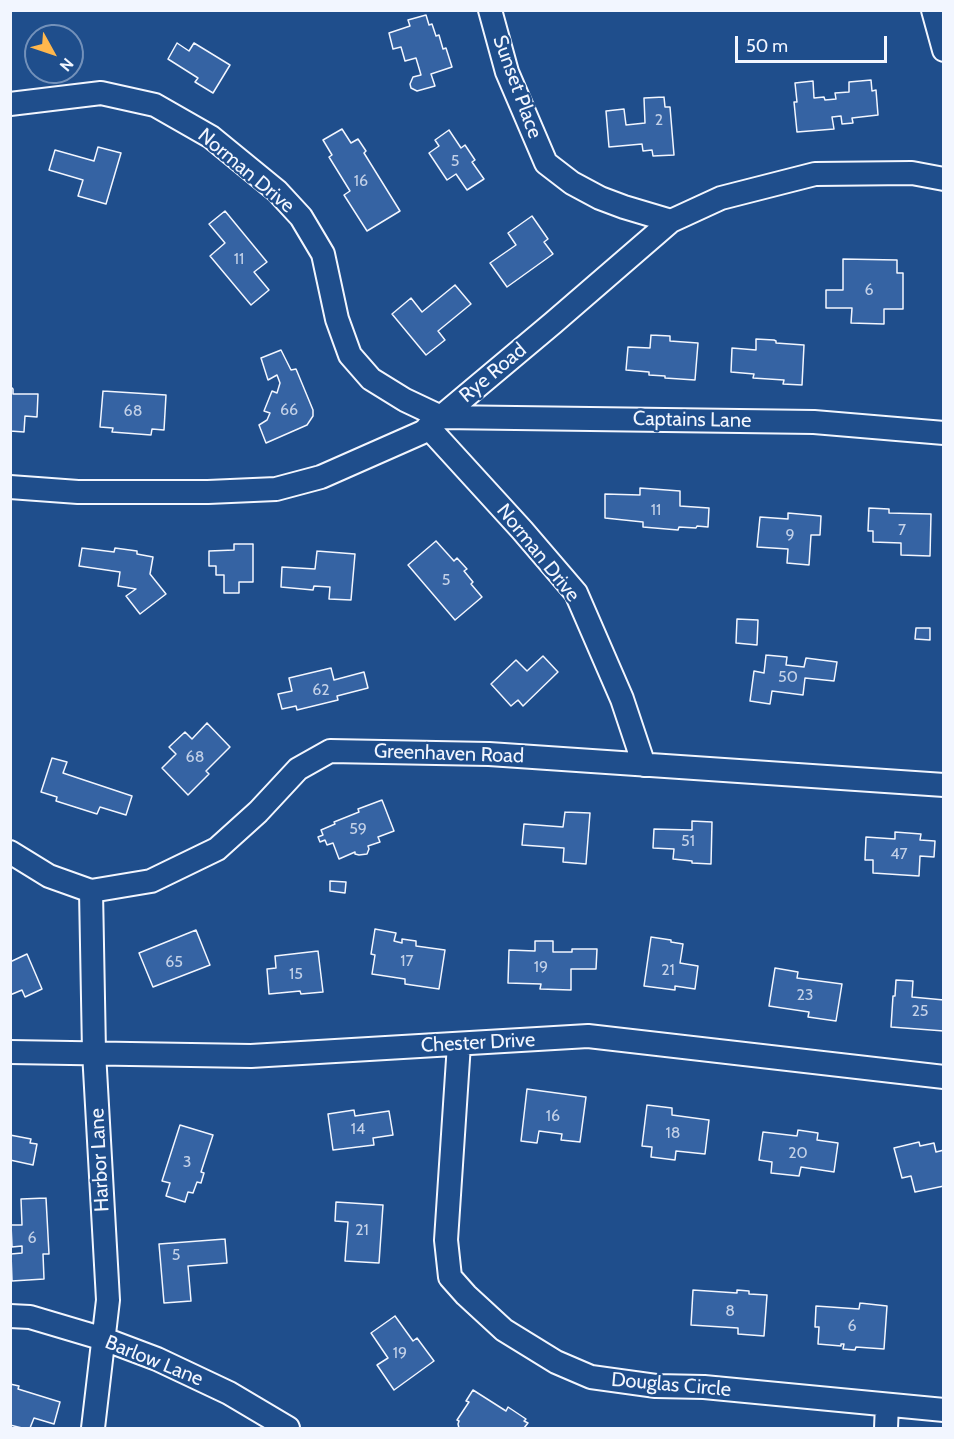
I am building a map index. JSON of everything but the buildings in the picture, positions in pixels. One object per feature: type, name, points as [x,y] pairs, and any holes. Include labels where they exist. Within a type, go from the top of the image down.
[{"type":"street","name":"Sunset Place","points":[[490,10],[507,72],[546,163],[572,183],[600,198],[671,221]]},
{"type":"street","points":[[933,10],[944,50]]},
{"type":"street","name":"Norman Drive","points":[[10,104],[101,93],[155,105],[211,137],[277,191],[302,216],[322,254],[337,319],[350,355],[371,379],[435,422],[576,593],[622,699],[644,765]]},
{"type":"street","name":"Rye Road","points":[[10,487],[78,492],[207,492],[276,489],[321,477],[423,432],[671,221],[720,198],[815,174],[912,173],[944,179]]},
{"type":"street","name":"Captains Lane","points":[[435,422],[814,422],[944,432]]},
{"type":"street","name":"Greenhaven Road","points":[[10,852],[49,876],[91,891],[151,881],[217,849],[258,812],[298,769],[330,751],[489,754],[944,785]]},
{"type":"street","name":"Harbor Lane","points":[[91,891],[94,1052],[108,1300],[93,1428]]},
{"type":"street","name":"Chester Drive","points":[[10,1052],[251,1056],[588,1036],[944,1077]]},
{"type":"street","name":"Douglas Circle","points":[[459,1044],[446,1240],[450,1277],[504,1330],[556,1362],[591,1377],[656,1386],[704,1388],[944,1410]]},
{"type":"street","name":"Barlow Lane","points":[[10,1316],[30,1317],[157,1359],[218,1388],[288,1428]]},
{"type":"street","points":[[886,1428],[887,1405]]}]
